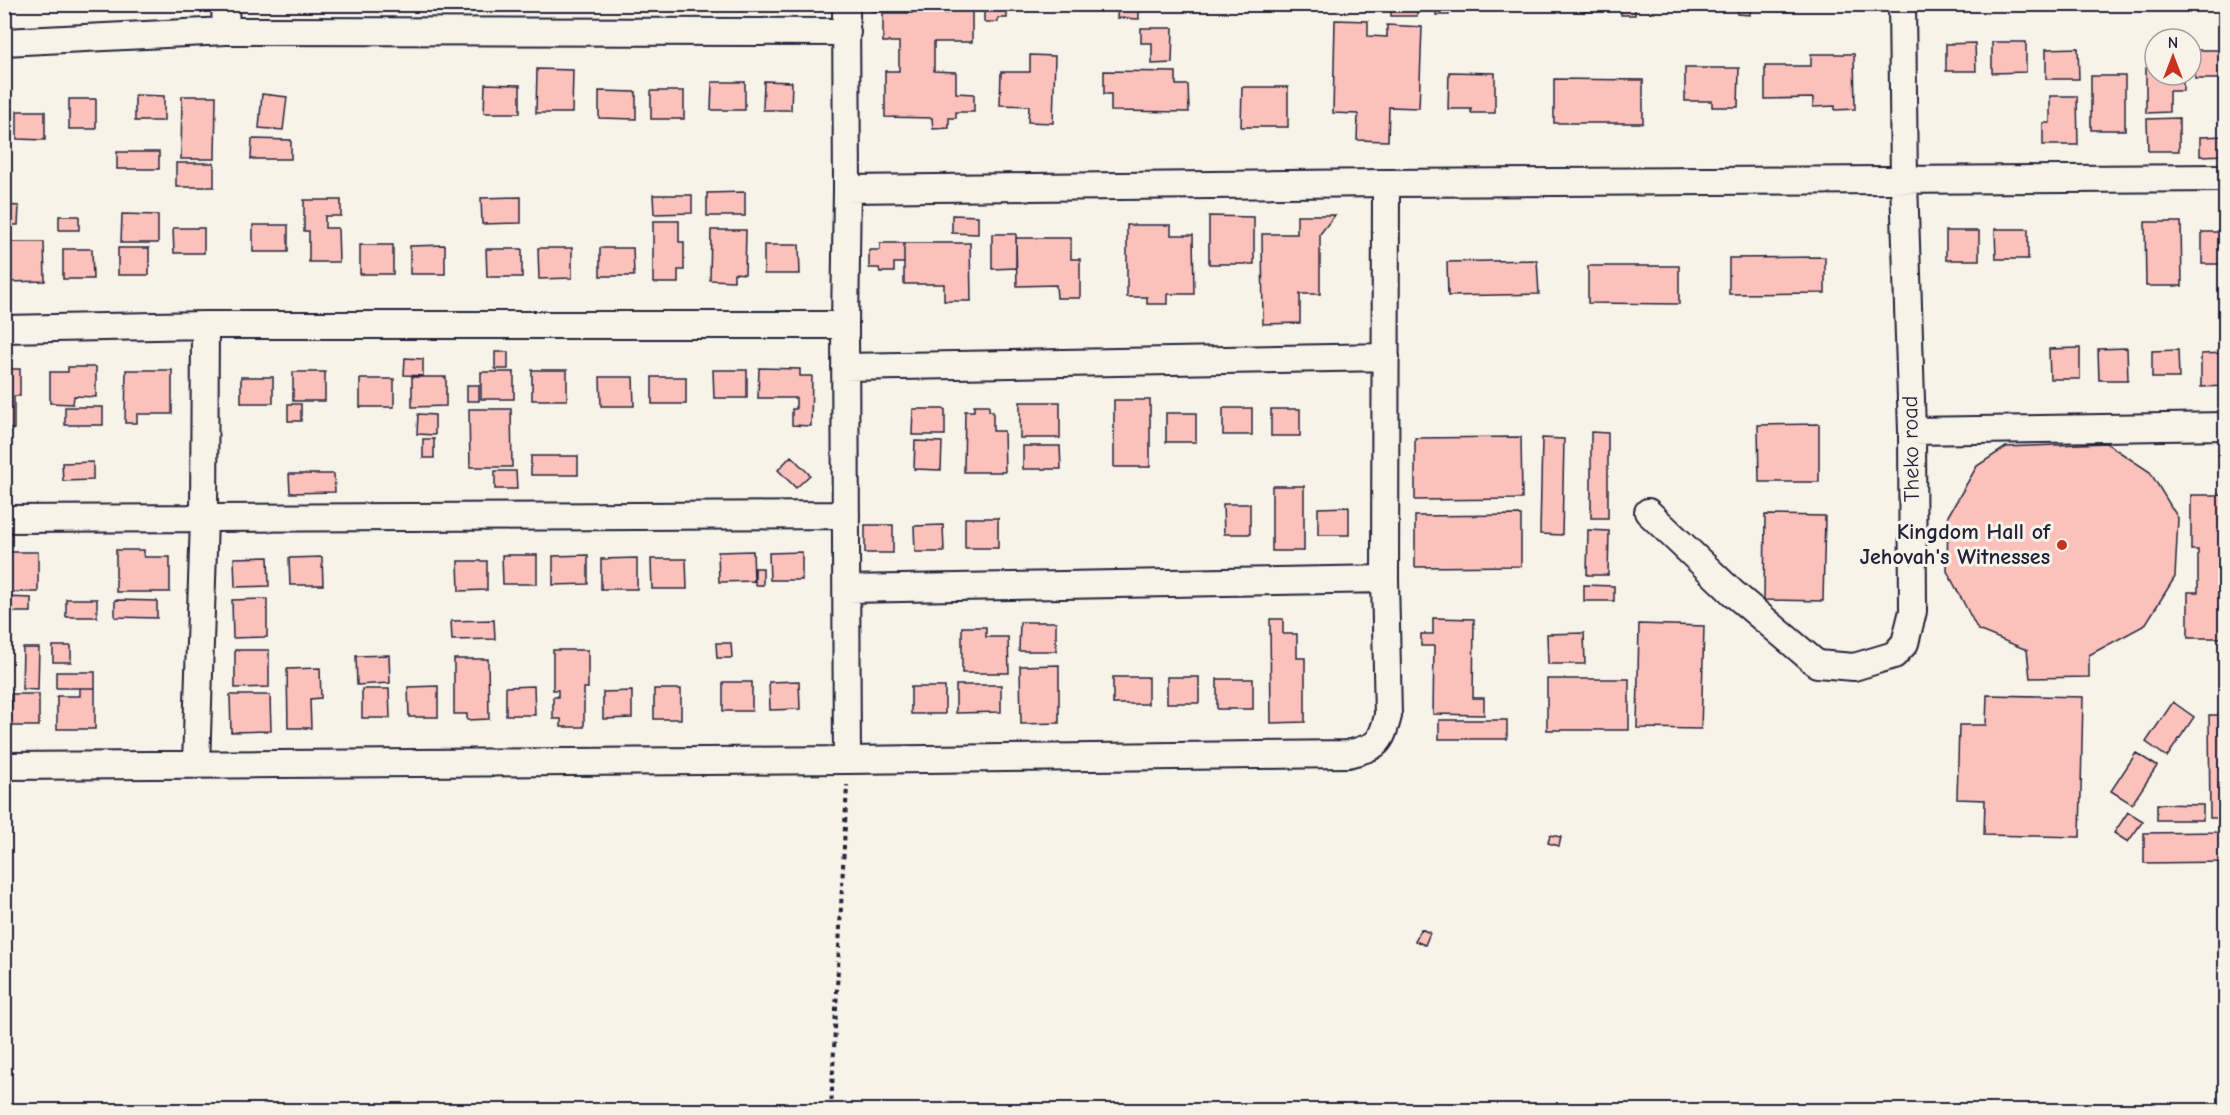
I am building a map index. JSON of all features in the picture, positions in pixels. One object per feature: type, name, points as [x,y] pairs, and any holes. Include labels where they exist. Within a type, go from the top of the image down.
[{"type":"street","points":[[225,4],[226,31]]},
{"type":"street","points":[[846,4],[847,760]]},
{"type":"street","name":"Theko road","points":[[1648,512],[1733,593],[1817,664],[1854,667],[1894,655],[1905,643],[1913,611],[1912,430],[1904,181],[1902,4]]},
{"type":"street","points":[[4,42],[226,31],[847,33]]},
{"type":"street","points":[[847,189],[2226,178]]},
{"type":"street","points":[[4,766],[1348,754],[1372,748],[1382,737],[1388,716],[1385,579],[1386,183]]},
{"type":"street","points":[[4,329],[205,325],[845,325]]},
{"type":"street","points":[[196,765],[204,519],[205,325]]},
{"type":"street","points":[[845,367],[1386,357]]},
{"type":"street","points":[[1912,430],[2226,426]]},
{"type":"street","points":[[4,519],[846,515]]},
{"type":"street","points":[[847,589],[1385,579]]},
{"type":"path","points":[[831,1110],[847,760]]},
{"type":"building","points":[[871,4],[910,4],[910,11],[871,11]]},
{"type":"building","points":[[912,4],[945,4],[945,13],[949,13],[950,4],[972,4],[972,42],[934,42],[934,71],[956,72],[956,93],[974,94],[974,112],[956,112],[956,118],[949,118],[949,128],[933,129],[932,118],[885,117],[885,71],[899,71],[899,42],[883,42],[883,13],[912,13]]},
{"type":"building","points":[[984,4],[1007,4],[1007,18],[998,18],[998,22],[984,22]]},
{"type":"building","points":[[1118,4],[1139,4],[1139,19],[1117,18]]},
{"type":"building","points":[[1391,4],[1417,4],[1417,16],[1391,16]]},
{"type":"building","points":[[1436,4],[1449,4],[1449,15],[1436,15]]},
{"type":"building","points":[[1575,4],[1599,4],[1594,10],[1584,12]]},
{"type":"building","points":[[1621,4],[1635,4],[1635,15],[1621,15]]},
{"type":"building","points":[[1737,4],[1750,4],[1750,15],[1737,14]]},
{"type":"building","points":[[1769,4],[1790,4],[1790,11],[1768,11]]},
{"type":"building","points":[[1335,20],[1368,21],[1368,36],[1387,37],[1387,25],[1422,27],[1419,108],[1389,107],[1388,141],[1357,140],[1358,114],[1333,113]]},
{"type":"building","points":[[1141,28],[1173,28],[1172,63],[1152,64],[1152,43],[1141,43]]},
{"type":"building","points":[[1992,42],[2026,42],[2026,72],[1992,73]]},
{"type":"building","points":[[1975,43],[1976,71],[1946,71],[1946,44]]},
{"type":"building","points":[[2078,48],[2079,79],[2046,79],[2046,49]]},
{"type":"building","points":[[2203,50],[2226,50],[2226,79],[2203,79]]},
{"type":"building","points":[[1811,54],[1854,54],[1855,109],[1835,110],[1835,106],[1813,107],[1813,98],[1765,99],[1765,66],[1811,66]]},
{"type":"building","points":[[1030,55],[1055,56],[1053,123],[1028,122],[1029,106],[1000,105],[1001,72],[1030,72]]},
{"type":"building","points":[[1685,68],[1739,68],[1738,107],[1712,107],[1712,101],[1685,101]]},
{"type":"building","points":[[537,69],[573,70],[572,113],[536,113]]},
{"type":"building","points":[[1104,71],[1176,72],[1176,85],[1188,85],[1189,112],[1111,111],[1111,94],[1104,94]]},
{"type":"building","points":[[1449,72],[1495,73],[1495,113],[1471,113],[1471,109],[1448,109]]},
{"type":"building","points":[[2091,76],[2125,76],[2125,130],[2091,130]]},
{"type":"building","points":[[1554,79],[1643,80],[1643,123],[1554,123]]},
{"type":"building","points":[[764,81],[792,82],[791,110],[763,110]]},
{"type":"building","points":[[712,82],[745,82],[745,110],[711,110]]},
{"type":"building","points":[[485,84],[520,85],[520,113],[484,113]]},
{"type":"building","points":[[1242,87],[1288,87],[1288,127],[1241,127]]},
{"type":"building","points":[[2146,87],[2183,87],[2183,91],[2169,91],[2169,112],[2146,113]]},
{"type":"building","points":[[599,91],[636,92],[636,119],[599,118]]},
{"type":"building","points":[[651,91],[684,91],[684,119],[651,119]]},
{"type":"building","points":[[262,94],[287,97],[283,130],[259,128]]},
{"type":"building","points":[[135,95],[164,96],[164,121],[135,121]]},
{"type":"building","points":[[182,96],[216,96],[215,159],[181,159]]},
{"type":"building","points":[[2050,96],[2077,96],[2078,145],[2043,145],[2043,123],[2050,123]]},
{"type":"building","points":[[69,99],[96,99],[96,129],[69,129]]},
{"type":"building","points":[[17,111],[45,111],[45,140],[17,139]]},
{"type":"building","points":[[2179,118],[2179,151],[2148,151],[2147,119]]},
{"type":"building","points":[[2226,136],[2226,155],[2200,156],[2200,137]]},
{"type":"building","points":[[252,139],[291,140],[291,159],[251,159]]},
{"type":"building","points":[[117,152],[159,152],[159,169],[117,169]]},
{"type":"building","points":[[176,163],[214,163],[214,187],[176,187]]},
{"type":"building","points":[[745,192],[745,216],[707,216],[707,193]]},
{"type":"building","points":[[653,195],[692,195],[692,213],[654,214]]},
{"type":"building","points":[[521,197],[521,223],[482,224],[481,198]]},
{"type":"building","points":[[304,200],[341,200],[341,216],[325,216],[325,228],[338,228],[339,262],[309,262],[309,231],[304,231]]},
{"type":"building","points":[[4,205],[19,206],[18,225],[4,225]]},
{"type":"building","points":[[122,214],[158,215],[158,243],[121,243]]},
{"type":"building","points":[[952,215],[978,216],[978,234],[952,233]]},
{"type":"building","points":[[1297,215],[1335,215],[1320,234],[1320,294],[1300,294],[1300,323],[1263,324],[1262,234],[1297,234]]},
{"type":"building","points":[[59,216],[79,216],[79,230],[59,230]]},
{"type":"building","points":[[1209,216],[1254,217],[1254,264],[1209,264]]},
{"type":"building","points":[[653,221],[679,221],[679,242],[684,242],[684,270],[678,270],[678,283],[653,283]]},
{"type":"building","points":[[2145,222],[2181,222],[2182,286],[2146,286]]},
{"type":"building","points":[[253,225],[288,225],[288,252],[253,252]]},
{"type":"building","points":[[1127,225],[1171,225],[1171,235],[1193,235],[1194,294],[1168,294],[1168,304],[1147,304],[1147,297],[1127,297]]},
{"type":"building","points":[[173,228],[204,228],[204,253],[174,253]]},
{"type":"building","points":[[1995,229],[2028,229],[2028,259],[1996,259]]},
{"type":"building","points":[[711,230],[746,230],[745,274],[734,273],[734,281],[710,280]]},
{"type":"building","points":[[1946,231],[1979,231],[1979,260],[1946,260]]},
{"type":"building","points":[[2202,232],[2226,232],[2226,264],[2202,264]]},
{"type":"building","points":[[992,234],[1016,234],[1016,268],[992,269]]},
{"type":"building","points":[[1016,238],[1071,238],[1071,259],[1080,259],[1080,298],[1057,298],[1056,285],[1017,286]]},
{"type":"building","points":[[8,242],[44,242],[45,281],[8,282]]},
{"type":"building","points":[[880,243],[904,243],[904,263],[894,263],[894,272],[880,272],[879,268],[869,268],[869,250],[880,250]]},
{"type":"building","points":[[904,243],[970,243],[971,301],[944,301],[944,284],[904,284]]},
{"type":"building","points":[[360,245],[393,245],[393,274],[360,274]]},
{"type":"building","points":[[445,245],[445,274],[410,274],[410,246]]},
{"type":"building","points":[[764,245],[799,245],[800,274],[764,274]]},
{"type":"building","points":[[118,248],[149,248],[149,275],[118,275]]},
{"type":"building","points":[[538,248],[572,248],[572,278],[539,279]]},
{"type":"building","points":[[600,248],[633,248],[634,276],[600,276]]},
{"type":"building","points":[[63,249],[92,249],[93,279],[63,279]]},
{"type":"building","points":[[486,249],[522,249],[522,277],[487,277]]},
{"type":"building","points":[[1825,257],[1825,293],[1729,294],[1729,258]]},
{"type":"building","points":[[1537,260],[1539,294],[1448,296],[1447,262]]},
{"type":"building","points":[[1588,266],[1679,266],[1679,304],[1588,303]]},
{"type":"building","points":[[2080,348],[2080,379],[2050,379],[2049,349]]},
{"type":"building","points":[[2127,348],[2128,380],[2099,380],[2098,349]]},
{"type":"building","points":[[2178,350],[2179,378],[2152,378],[2152,351]]},
{"type":"building","points":[[495,352],[508,352],[508,369],[495,369]]},
{"type":"building","points":[[2226,353],[2226,386],[2201,387],[2201,354]]},
{"type":"building","points":[[405,358],[423,359],[423,376],[404,375]]},
{"type":"building","points":[[68,367],[96,367],[96,397],[74,396],[73,404],[50,403],[50,372],[68,372]]},
{"type":"building","points":[[759,368],[800,369],[800,376],[812,376],[811,426],[792,425],[792,409],[796,409],[796,398],[758,398]]},
{"type":"building","points":[[4,369],[20,369],[20,396],[14,396],[14,429],[4,429]]},
{"type":"building","points":[[126,370],[172,370],[172,414],[137,414],[137,423],[125,423]]},
{"type":"building","points":[[532,370],[567,370],[567,400],[532,400]]},
{"type":"building","points":[[713,370],[747,370],[747,398],[714,398]]},
{"type":"building","points":[[293,372],[325,372],[325,401],[293,401]]},
{"type":"building","points":[[481,372],[514,372],[514,399],[481,399]]},
{"type":"building","points":[[241,377],[273,377],[273,403],[241,403]]},
{"type":"building","points":[[412,377],[446,377],[446,406],[412,407]]},
{"type":"building","points":[[600,377],[633,377],[634,406],[601,406]]},
{"type":"building","points":[[652,377],[686,377],[686,404],[652,404]]},
{"type":"building","points":[[360,379],[394,379],[394,407],[360,407]]},
{"type":"building","points":[[467,385],[479,385],[479,401],[467,401]]},
{"type":"building","points":[[1114,400],[1150,400],[1150,467],[1114,467]]},
{"type":"building","points":[[1020,402],[1060,402],[1060,438],[1020,438]]},
{"type":"building","points":[[288,404],[301,404],[301,421],[288,421]]},
{"type":"building","points":[[974,405],[989,405],[989,411],[993,411],[993,431],[1004,431],[1005,472],[964,472],[965,411],[974,411]]},
{"type":"building","points":[[65,407],[103,407],[103,425],[65,425]]},
{"type":"building","points":[[1223,408],[1252,408],[1252,435],[1223,435]]},
{"type":"building","points":[[469,409],[511,409],[512,467],[470,467]]},
{"type":"building","points":[[913,409],[945,409],[945,435],[912,435]]},
{"type":"building","points":[[1271,409],[1300,409],[1300,436],[1271,436]]},
{"type":"building","points":[[1166,413],[1196,413],[1196,442],[1166,442]]},
{"type":"building","points":[[418,414],[435,415],[435,435],[417,434]]},
{"type":"building","points":[[1819,424],[1819,482],[1759,482],[1758,425]]},
{"type":"building","points":[[1591,432],[1608,433],[1608,518],[1591,518]]},
{"type":"building","points":[[1521,437],[1522,499],[1415,500],[1415,438]]},
{"type":"building","points":[[1542,438],[1564,439],[1562,535],[1540,534]]},
{"type":"building","points":[[423,439],[434,439],[434,458],[423,458]]},
{"type":"building","points":[[915,441],[942,442],[941,470],[914,469]]},
{"type":"building","name":"Kingdom Hall of Jehovah's Witnesses","points":[[2106,443],[2150,472],[2178,518],[2175,577],[2145,625],[2089,655],[2089,677],[2030,678],[2027,650],[1978,630],[1947,571],[1948,516],[1977,466],[2006,447]]},
{"type":"building","points":[[1023,446],[1060,446],[1061,469],[1023,469]]},
{"type":"building","points":[[531,456],[578,456],[578,475],[531,475]]},
{"type":"building","points":[[791,456],[810,475],[796,488],[778,470]]},
{"type":"building","points":[[93,462],[93,480],[63,481],[62,463]]},
{"type":"building","points":[[495,471],[516,471],[517,489],[495,489]]},
{"type":"building","points":[[289,474],[334,474],[335,492],[290,493]]},
{"type":"building","points":[[1272,486],[1304,486],[1304,551],[1272,551]]},
{"type":"building","points":[[2191,495],[2226,495],[2226,638],[2188,638],[2188,592],[2198,592],[2198,550],[2191,550]]},
{"type":"building","points":[[1223,504],[1250,504],[1250,534],[1224,534]]},
{"type":"building","points":[[1349,507],[1349,535],[1318,535],[1318,508]]},
{"type":"building","points":[[1521,515],[1521,566],[1415,567],[1415,516]]},
{"type":"building","points":[[1765,515],[1825,516],[1823,601],[1764,600]]},
{"type":"building","points":[[965,518],[998,518],[998,548],[965,548]]},
{"type":"building","points":[[865,525],[893,525],[893,553],[865,553]]},
{"type":"building","points":[[943,525],[944,552],[915,552],[914,526]]},
{"type":"building","points":[[1588,530],[1609,531],[1608,575],[1587,575]]},
{"type":"building","points":[[116,550],[144,550],[144,557],[170,557],[170,592],[116,592]]},
{"type":"building","points":[[753,551],[754,581],[719,582],[718,552]]},
{"type":"building","points":[[4,552],[38,552],[38,592],[4,592]]},
{"type":"building","points":[[802,552],[802,580],[770,580],[769,553]]},
{"type":"building","points":[[502,555],[537,555],[537,584],[503,584]]},
{"type":"building","points":[[588,555],[588,584],[553,585],[553,556]]},
{"type":"building","points":[[268,557],[269,586],[235,587],[234,558]]},
{"type":"building","points":[[322,557],[323,585],[290,585],[289,558]]},
{"type":"building","points":[[637,558],[637,589],[601,589],[601,559]]},
{"type":"building","points":[[651,559],[686,559],[687,589],[652,589]]},
{"type":"building","points":[[458,561],[487,561],[487,590],[459,591]]},
{"type":"building","points":[[755,568],[763,568],[763,585],[755,585]]},
{"type":"building","points":[[1584,585],[1614,586],[1614,601],[1584,601]]},
{"type":"building","points":[[4,597],[31,598],[31,612],[4,612]]},
{"type":"building","points":[[66,599],[97,599],[97,617],[66,617]]},
{"type":"building","points":[[267,599],[267,637],[233,638],[232,600]]},
{"type":"building","points":[[115,600],[157,601],[157,618],[115,617]]},
{"type":"building","points":[[1433,618],[1474,619],[1473,698],[1484,698],[1484,715],[1433,714],[1434,646],[1421,646],[1421,634],[1433,634]]},
{"type":"building","points":[[1270,619],[1283,619],[1283,634],[1297,634],[1297,658],[1305,658],[1305,722],[1271,723]]},
{"type":"building","points":[[494,620],[495,639],[452,640],[451,621]]},
{"type":"building","points":[[1020,622],[1056,622],[1056,651],[1019,651]]},
{"type":"building","points":[[1639,624],[1704,626],[1701,729],[1637,728]]},
{"type":"building","points":[[962,627],[986,627],[986,637],[1008,637],[1009,673],[962,673]]},
{"type":"building","points":[[1584,633],[1585,664],[1548,664],[1547,634]]},
{"type":"building","points":[[716,643],[731,643],[732,658],[717,658]]},
{"type":"building","points":[[53,646],[71,646],[71,662],[53,662]]},
{"type":"building","points":[[23,648],[39,648],[38,690],[22,689]]},
{"type":"building","points":[[235,650],[269,650],[269,687],[235,688]]},
{"type":"building","points":[[553,650],[588,650],[588,688],[584,688],[584,727],[561,727],[561,719],[553,719],[553,697],[558,697],[558,690],[553,690]]},
{"type":"building","points":[[389,655],[390,683],[357,685],[356,656]]},
{"type":"building","points":[[454,659],[488,659],[489,719],[467,720],[467,714],[454,714]]},
{"type":"building","points":[[1059,665],[1059,723],[1021,724],[1020,666]]},
{"type":"building","points":[[320,668],[321,698],[310,699],[311,728],[288,728],[287,669]]},
{"type":"building","points":[[56,672],[95,672],[95,688],[56,688]]},
{"type":"building","points":[[1113,677],[1148,677],[1148,704],[1113,704]]},
{"type":"building","points":[[1167,677],[1199,677],[1199,703],[1167,703]]},
{"type":"building","points":[[1217,679],[1253,679],[1253,709],[1217,709]]},
{"type":"building","points":[[1547,679],[1629,679],[1629,730],[1547,730]]},
{"type":"building","points":[[799,681],[800,709],[770,710],[769,682]]},
{"type":"building","points":[[723,682],[752,682],[752,711],[723,711]]},
{"type":"building","points":[[956,685],[1001,685],[1001,712],[956,713]]},
{"type":"building","points":[[438,686],[438,717],[409,717],[408,687]]},
{"type":"building","points":[[534,686],[535,715],[506,715],[506,687]]},
{"type":"building","points":[[911,687],[945,687],[945,714],[911,714]]},
{"type":"building","points":[[80,688],[95,688],[95,729],[57,729],[57,696],[80,696]]},
{"type":"building","points":[[362,689],[389,689],[390,718],[362,718]]},
{"type":"building","points":[[654,689],[681,689],[681,719],[654,719]]},
{"type":"building","points":[[632,691],[632,718],[603,719],[603,692]]},
{"type":"building","points":[[11,694],[39,694],[39,726],[11,726]]},
{"type":"building","points":[[230,695],[270,695],[271,731],[231,732]]},
{"type":"building","points":[[1987,695],[2083,697],[2080,837],[1984,835],[1985,800],[1957,799],[1959,725],[1986,725]]},
{"type":"building","points":[[2173,702],[2194,717],[2167,757],[2146,742]]},
{"type":"building","points":[[2209,715],[2226,715],[2226,862],[2144,863],[2144,833],[2219,832],[2219,818],[2210,818]]},
{"type":"building","points":[[1439,720],[1507,720],[1507,739],[1439,739]]},
{"type":"building","points":[[2136,753],[2157,766],[2132,804],[2111,791]]},
{"type":"building","points":[[2157,804],[2203,805],[2203,820],[2157,820]]},
{"type":"building","points":[[2128,812],[2143,821],[2128,842],[2114,833]]},
{"type":"building","points":[[1550,835],[1561,837],[1559,846],[1548,843]]},
{"type":"building","points":[[1421,929],[1430,933],[1425,945],[1415,941]]},
{"type":"place","name":"Kingdom Hall of Jehovah's Witnesses","points":[[2062,545]]}]
